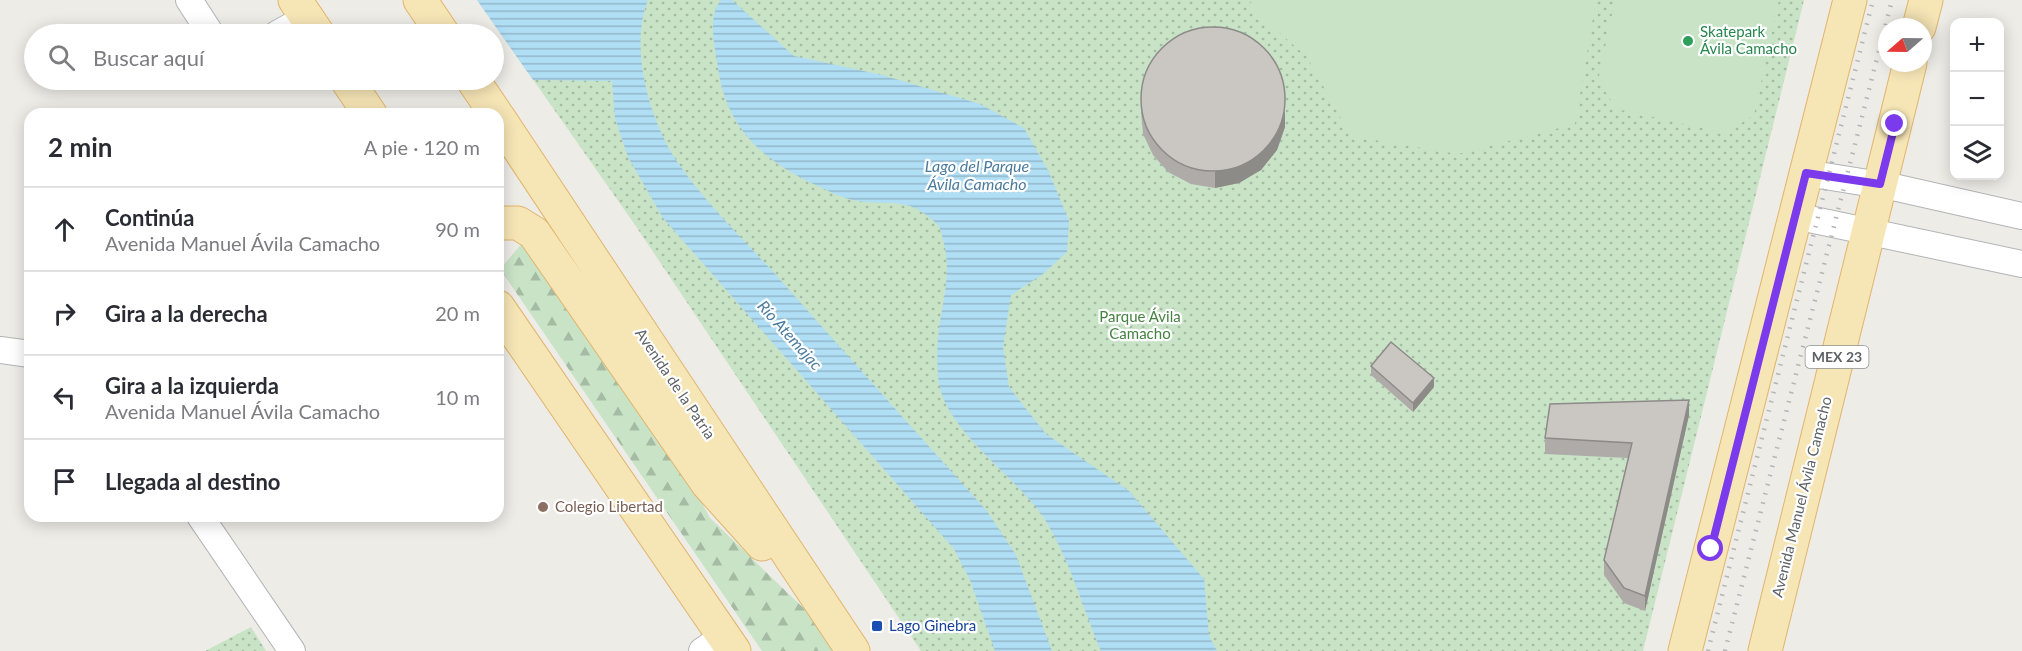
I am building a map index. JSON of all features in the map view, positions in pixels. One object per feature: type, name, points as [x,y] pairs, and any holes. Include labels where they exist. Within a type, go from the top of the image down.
[{"type":"main road","points":[[420,0],[436,24]]},
{"type":"main road","points":[[1685,651],[1850,0]]},
{"type":"main road","points":[[1921,18],[1926,0]]},
{"type":"main road","name":"Avenida Manuel Ávila Camacho","points":[[1765,651],[1908,72]]},
{"type":"main road","points":[[354,90],[366,108]]},
{"type":"main road","name":"Avenida de la Patria","points":[[480,90],[492,108]]},
{"type":"main road","name":"Avenida de la Patria","points":[[504,126],[853,651]]},
{"type":"main road","points":[[504,223],[518,223],[534,233],[708,484],[834,623]]},
{"type":"main road","points":[[504,316],[720,646]]},
{"type":"street","points":[[189,0],[205,24]]},
{"type":"street","points":[[1806,173],[1880,184],[2022,216]]},
{"type":"street","points":[[1795,216],[2022,264]]},
{"type":"street","points":[[0,350],[24,353]]},
{"type":"street","points":[[204,522],[292,651]]},
{"type":"green space","name":"Parque Ávila Camacho","points":[[477,0],[1804,0],[1643,651],[921,651],[633,222],[504,38],[504,24],[494,24]]},
{"type":"green space","points":[[1254,0],[1596,0],[1575,124],[1458,154],[1351,136],[1307,57],[1248,5]]},
{"type":"green space","name":"Skatepark Ávila Camacho","points":[[1615,0],[1779,0],[1754,115],[1725,133],[1617,109],[1598,81]]},
{"type":"green space","points":[[525,240],[610,333],[710,518],[821,625],[838,651],[762,651],[504,275],[504,264]]},
{"type":"green space","points":[[251,627],[266,651],[205,651]]},
{"type":"water","name":"Río Atemajac","points":[[477,0],[648,0],[643,19],[641,61],[650,104],[666,143],[676,160],[714,208],[987,511],[1016,555],[1052,651],[995,651],[970,580],[954,549],[663,218],[628,157],[615,118],[612,81],[533,80],[504,39],[504,24],[494,24]]},
{"type":"water","name":"Lago del Parque Ávila Camacho","points":[[721,0],[732,0],[794,56],[882,75],[980,104],[1024,128],[1049,172],[1069,221],[1067,252],[1043,274],[1011,295],[1003,347],[1009,387],[1046,434],[1129,491],[1204,579],[1209,636],[1217,651],[1101,651],[1068,567],[1044,518],[1032,502],[969,437],[955,420],[945,402],[939,384],[938,338],[947,265],[939,227],[926,214],[906,205],[853,200],[832,193],[792,173],[759,149],[746,136],[727,103],[721,83],[713,21],[714,13]]},
{"type":"building","points":[[1213,27],[1241,32],[1264,48],[1280,71],[1285,99],[1280,127],[1264,150],[1241,166],[1213,171],[1185,166],[1162,150],[1146,127],[1141,99],[1146,71],[1162,48],[1185,32]]},
{"type":"building","points":[[1391,342],[1434,378],[1413,403],[1371,366]]},
{"type":"building","points":[[1689,400],[1645,596],[1624,588],[1604,560],[1632,443],[1545,438],[1550,404]]},
{"type":"railway","points":[[1708,651],[1873,0]]},
{"type":"railway","points":[[1725,651],[1892,0]]},
{"type":"place","name":"Skatepark Ávila Camacho","points":[[1688,41]]},
{"type":"place","name":"Colegio Libertad","points":[[543,507]]},
{"type":"place","name":"Lago Ginebra","points":[[877,626]]},
{"type":"route","points":[[1711,549],[1806,173],[1880,184],[1895,124]]}]
